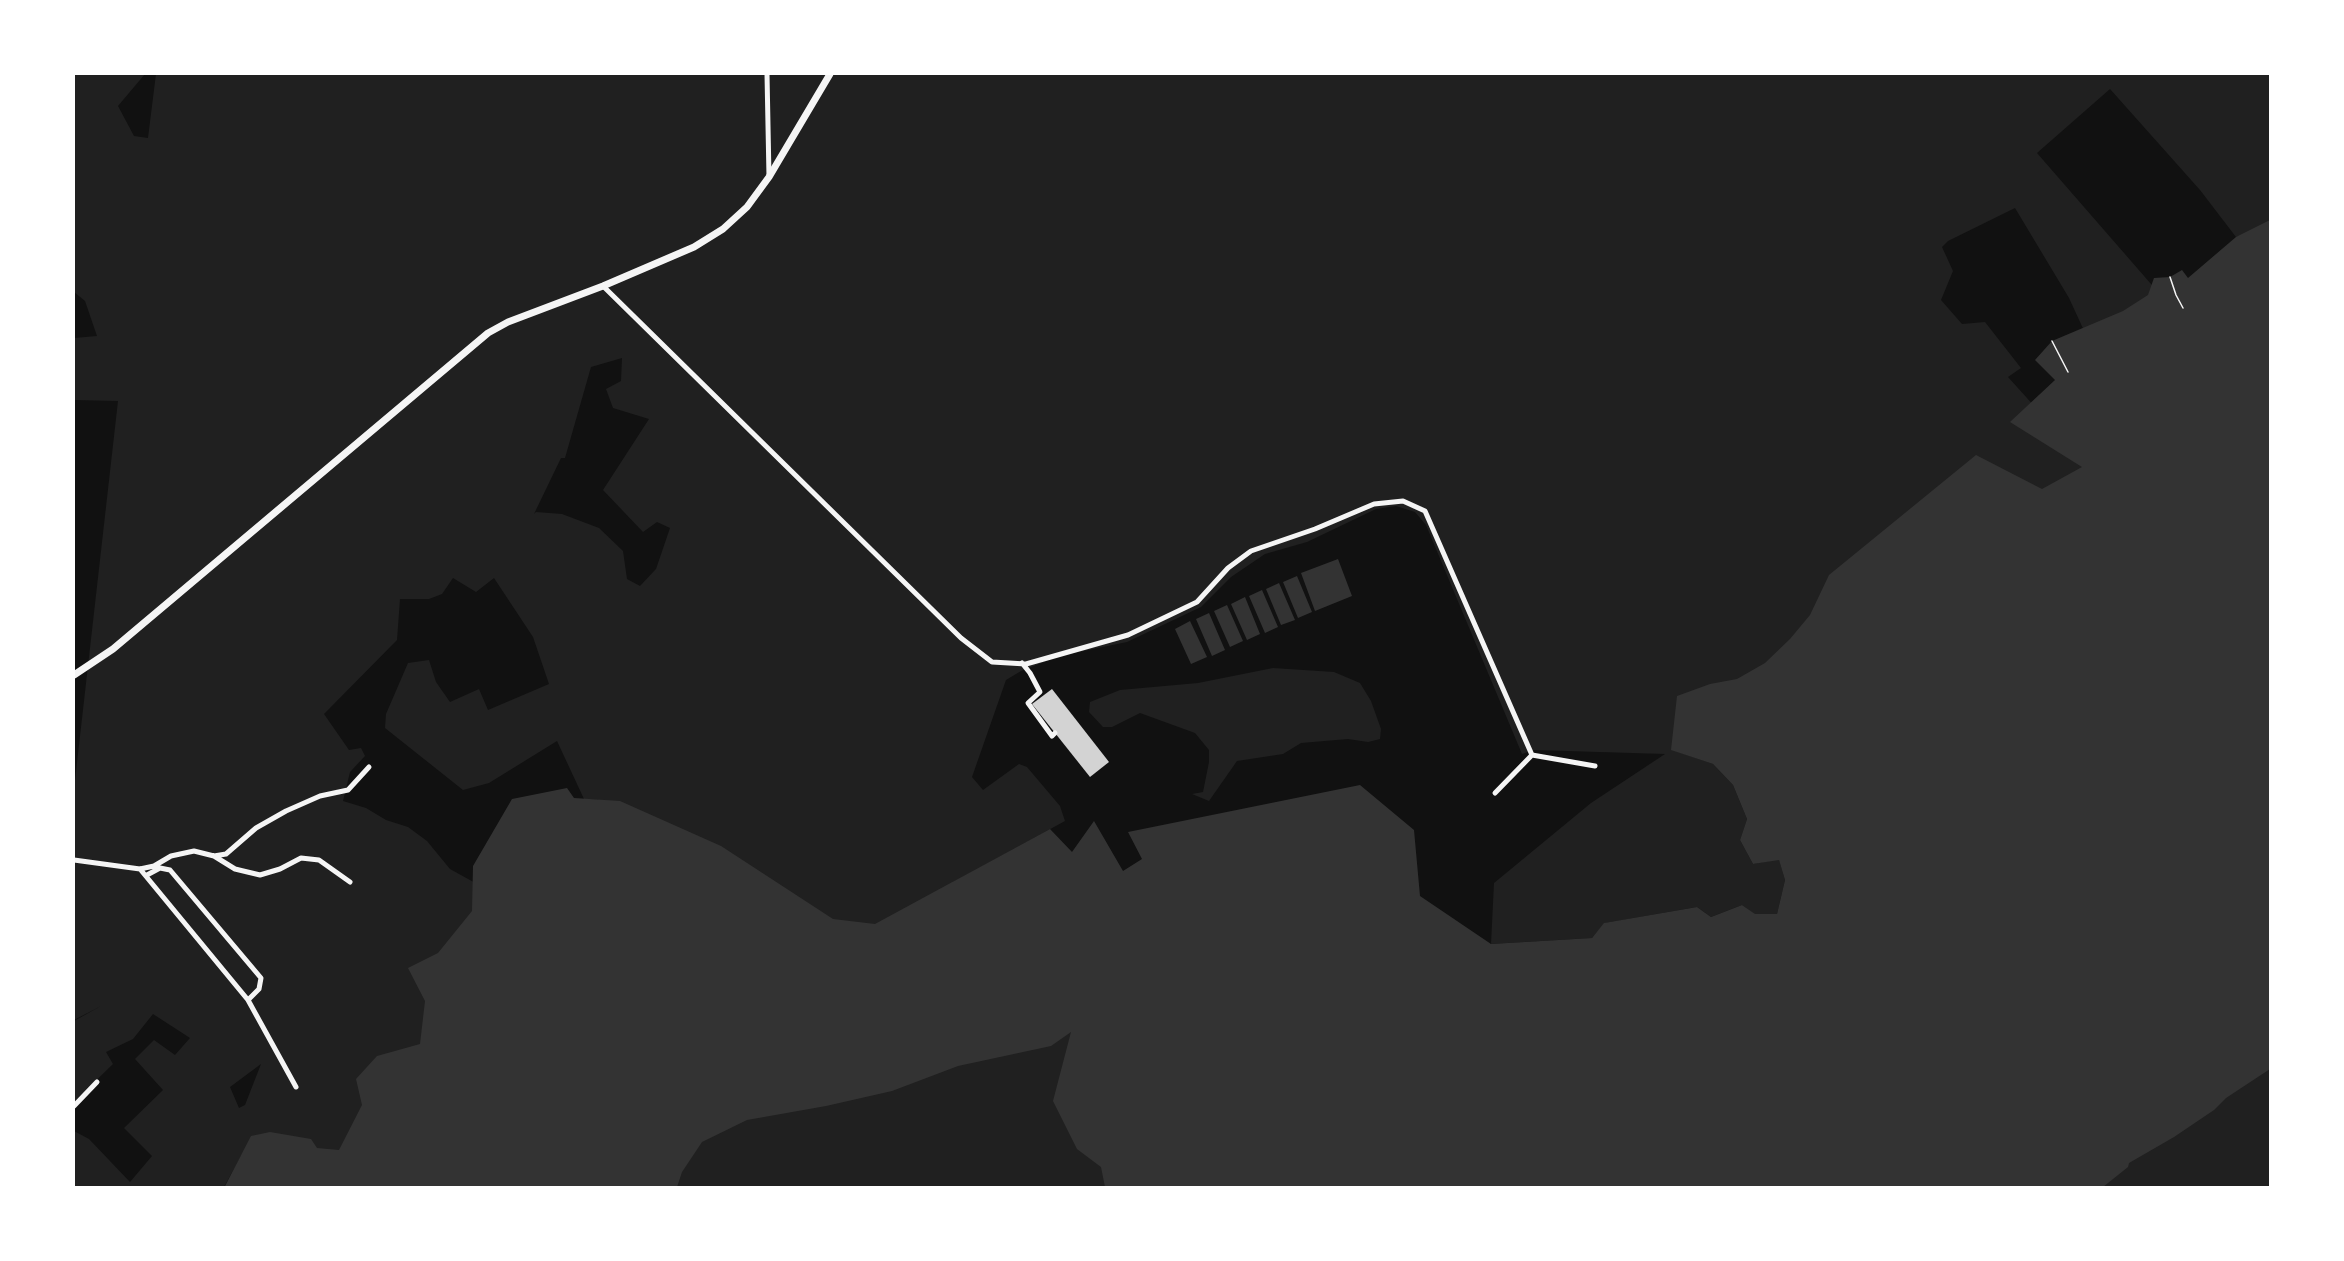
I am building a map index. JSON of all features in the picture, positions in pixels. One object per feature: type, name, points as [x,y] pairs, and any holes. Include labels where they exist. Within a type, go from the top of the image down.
[{"type":"street","points":[[767,74],[768,177]]},
{"type":"street","points":[[74,675],[113,649],[488,333],[508,322],[694,247],[723,229],[747,207],[768,177],[830,74]]},
{"type":"street","points":[[603,285],[961,638],[992,662],[1022,663],[1076,651],[1128,635],[1197,603],[1228,568],[1251,551],[1315,529],[1374,504],[1403,501],[1425,511],[1532,755]]},
{"type":"street","points":[[1022,663],[1040,693],[1028,703],[1052,736],[1055,733]]},
{"type":"street","points":[[1532,755],[1595,766]]},
{"type":"street","points":[[1495,792],[1532,755]]},
{"type":"street","points":[[214,856],[226,854],[256,828],[286,811],[320,796],[348,790],[369,767]]},
{"type":"street","points":[[74,860],[140,869],[154,866],[171,856],[194,851],[214,856],[235,869],[260,875],[280,869],[301,858],[319,860],[350,882]]},
{"type":"street","points":[[147,876],[160,868],[170,870],[261,978],[259,989],[248,1000]]},
{"type":"street","points":[[140,869],[211,958],[248,1000],[296,1087]]},
{"type":"street","points":[[74,1106],[98,1082]]},
{"type":"path","points":[[2170,276],[2183,308]]},
{"type":"path","points":[[2052,341],[2068,372]]},
{"type":"shaded area","points":[[74,74],[145,74],[118,106],[134,136],[148,138],[156,74],[2270,74],[2270,221],[2268,223],[2270,228],[2270,693],[2112,769],[1880,1077],[1606,1188],[263,1188],[270,1172],[244,1161],[245,1149],[224,1187],[74,1187],[74,1131],[89,1139],[130,1182],[152,1156],[124,1128],[163,1090],[135,1059],[154,1040],[175,1055],[190,1038],[153,1014],[133,1039],[106,1052],[113,1064],[74,1102],[74,1021],[101,1006],[74,1020],[74,789],[118,401],[74,400],[74,338],[97,336],[85,301],[74,292]],"holes":[[[2110,89],[2200,190],[2236,237],[2239,236],[2249,257],[2207,299],[2178,315],[2037,153]],[[2015,208],[2069,298],[2098,361],[2036,408],[2008,377],[2021,368],[1985,322],[1962,324],[1941,300],[1953,271],[1942,247],[1948,241]],[[622,358],[621,381],[606,389],[613,408],[649,419],[603,490],[643,532],[657,522],[670,528],[656,569],[640,586],[627,579],[623,551],[599,528],[562,514],[536,512],[534,514],[561,458],[565,458],[591,367]],[[1396,506],[1415,512],[1426,525],[1522,754],[1534,750],[1665,754],[1591,803],[1494,883],[1491,944],[1592,938],[1605,923],[1697,907],[1711,917],[1742,905],[1754,914],[1777,914],[1785,880],[1779,859],[1753,864],[1740,840],[1747,819],[1733,785],[1713,764],[1676,751],[1713,731],[1740,746],[1756,761],[1769,785],[1776,805],[1778,826],[1789,836],[1809,845],[1817,864],[1818,903],[1808,926],[1780,936],[1756,940],[1733,937],[1709,938],[1653,948],[1626,949],[1608,961],[1591,967],[1501,967],[1442,941],[1407,919],[1395,901],[1385,868],[1362,855],[1332,847],[1276,867],[1164,898],[1103,929],[973,911],[953,882],[1065,821],[1060,806],[1027,767],[1019,764],[983,790],[972,777],[1006,680],[1021,671],[1059,656],[1127,642],[1201,607],[1231,577],[1265,554],[1307,542],[1376,509]],[[453,578],[476,592],[494,578],[533,637],[549,684],[488,710],[479,689],[450,702],[436,682],[429,660],[408,663],[386,714],[385,728],[463,790],[489,783],[557,741],[584,799],[599,800],[598,823],[566,820],[540,828],[524,840],[510,862],[497,895],[450,869],[427,841],[408,827],[386,820],[366,808],[343,801],[350,772],[365,756],[361,748],[349,750],[324,714],[397,640],[400,599],[429,599],[442,594]],[[261,1064],[245,1105],[239,1108],[230,1087]]]},
{"type":"shaded area","points":[[2270,220],[2270,1069],[2174,1137],[2129,1163],[2128,1167],[2103,1187],[1105,1187],[1101,1167],[1077,1149],[1053,1101],[1071,1032],[1051,1046],[958,1066],[892,1091],[747,1120],[702,1142],[682,1172],[677,1187],[224,1188],[251,1136],[270,1132],[311,1139],[317,1148],[339,1150],[362,1105],[356,1079],[377,1056],[420,1044],[425,1001],[408,968],[438,953],[472,911],[473,866],[512,799],[567,788],[574,798],[620,801],[721,846],[833,919],[875,924],[1050,829],[1072,852],[1094,821],[1123,871],[1142,859],[1128,832],[1360,785],[1414,830],[1420,896],[1491,944],[1592,938],[1604,923],[1697,907],[1711,917],[1742,905],[1755,914],[1777,914],[1785,880],[1779,860],[1753,864],[1740,840],[1747,819],[1733,785],[1713,764],[1671,750],[1677,696],[1710,684],[1737,679],[1765,663],[1790,639],[1810,615],[1829,575],[1976,455],[2042,489],[2082,467],[2010,422],[2055,380],[2035,360],[2052,341],[2123,311],[2148,295],[2154,278],[2170,277],[2182,270],[2188,278],[2236,237]]},
{"type":"shaded area","points":[[1338,559],[1352,596],[1315,611],[1301,573]]},
{"type":"shaded area","points":[[1297,576],[1312,612],[1298,618],[1283,582]]},
{"type":"shaded area","points":[[1279,583],[1295,620],[1281,625],[1266,589]]},
{"type":"shaded area","points":[[1262,590],[1278,627],[1265,633],[1249,596]]},
{"type":"shaded area","points":[[1245,597],[1260,634],[1247,640],[1231,604]]},
{"type":"shaded area","points":[[1227,605],[1243,641],[1230,647],[1214,611]]},
{"type":"shaded area","points":[[1209,613],[1225,650],[1212,656],[1196,619]]},
{"type":"shaded area","points":[[1190,621],[1207,657],[1191,664],[1175,629]]},
{"type":"shaded area","points":[[1273,668],[1334,672],[1360,683],[1371,701],[1381,729],[1380,739],[1368,742],[1348,739],[1301,743],[1283,754],[1237,761],[1209,801],[1192,794],[1203,792],[1209,762],[1209,750],[1195,733],[1140,713],[1112,727],[1103,727],[1089,712],[1090,702],[1120,690],[1198,683]]},
{"type":"shaded area","points":[[2270,900],[2270,1187],[1892,1188]]},
{"type":"building","points":[[1052,689],[1109,762],[1090,777],[1032,704]]}]
